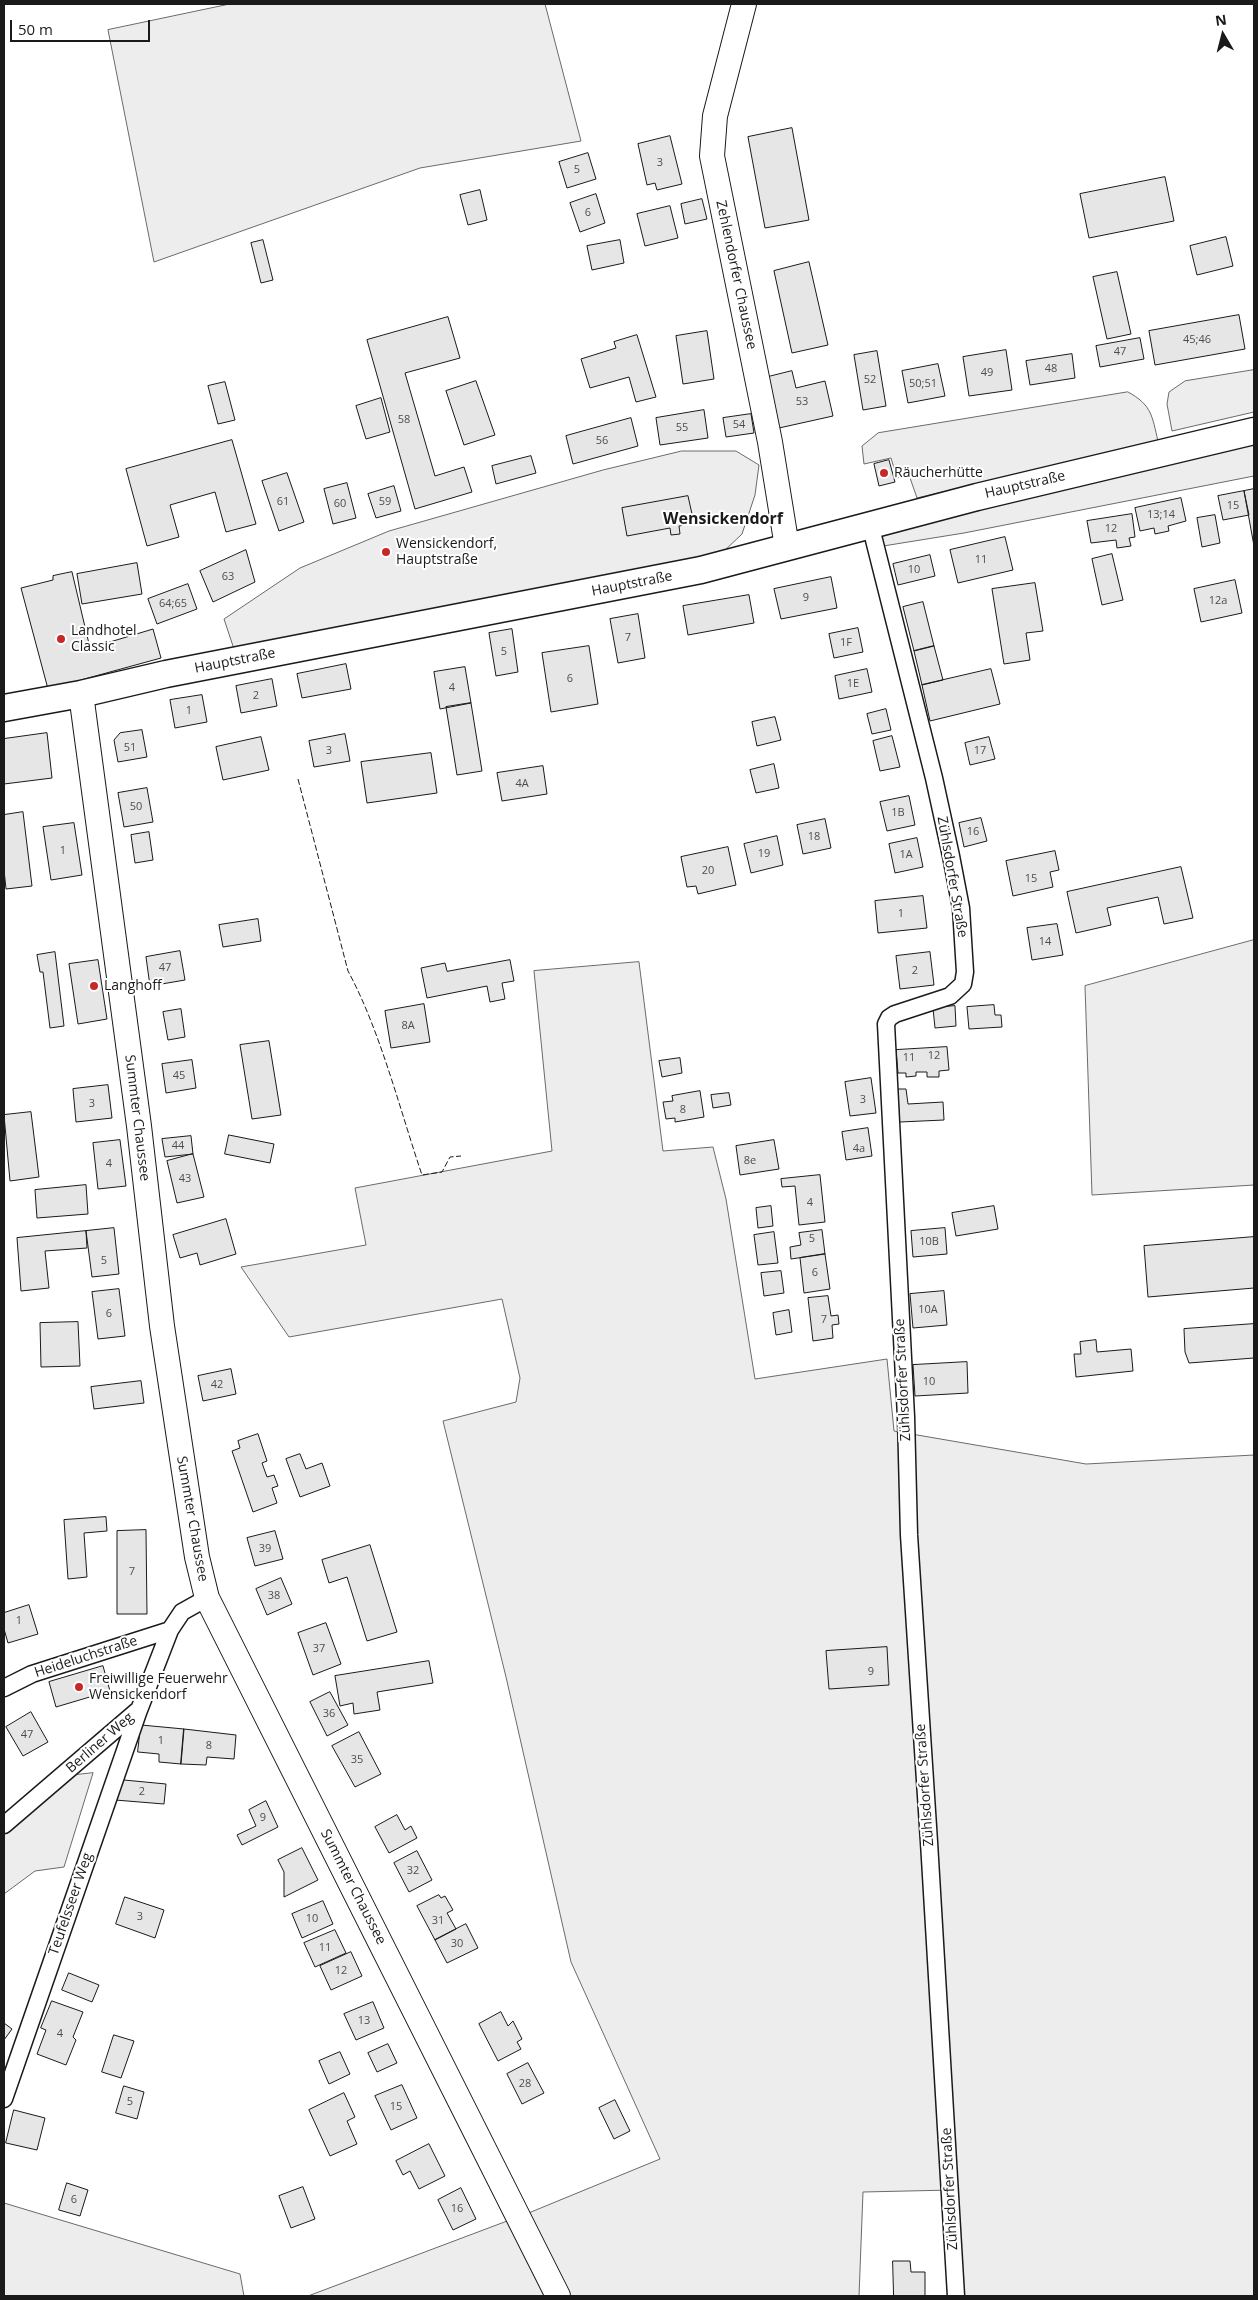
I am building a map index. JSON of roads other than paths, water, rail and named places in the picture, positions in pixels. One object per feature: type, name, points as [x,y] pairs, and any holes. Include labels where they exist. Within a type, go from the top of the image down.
[{"type":"main road","name":"Zehlendorfer Chaussee","points":[[744,4],[715,116],[712,156],[770,439],[787,547]]},
{"type":"main road","name":"Hauptstraße","points":[[4,708],[81,694],[166,674],[702,570],[870,524],[1254,431]]},
{"type":"main road","name":"Summter Chaussee","points":[[81,694],[139,1126],[162,1326],[197,1557],[207,1598],[558,2296]]},
{"type":"street","name":"Zühlsdorfer Straße","points":[[870,524],[934,778],[951,856],[961,908],[966,972],[963,984],[950,996],[895,1014],[889,1018],[886,1024],[906,1417],[909,1534],[956,2296]]},
{"type":"street","name":"Berliner Weg","points":[[4,1825],[139,1710],[170,1630],[182,1612],[207,1598]]},
{"type":"street","name":"Heideluchstraße","points":[[4,1688],[32,1674],[170,1630]]},
{"type":"street","name":"Teufelsseer Weg","points":[[4,2099],[139,1710]]},
{"type":"place","name":"Räucherhütte","points":[[884,473]]},
{"type":"place","name":"Wensickendorf, Hauptstraße","points":[[386,552]]},
{"type":"place","name":"Landhotel Classic","points":[[61,639]]},
{"type":"place","name":"Langhoff","points":[[94,986]]},
{"type":"place","name":"Freiwillige Feuerwehr Wensickendorf","points":[[79,1687]]},
{"type":"district","name":"Wensickendorf","points":[[723,519]]}]
